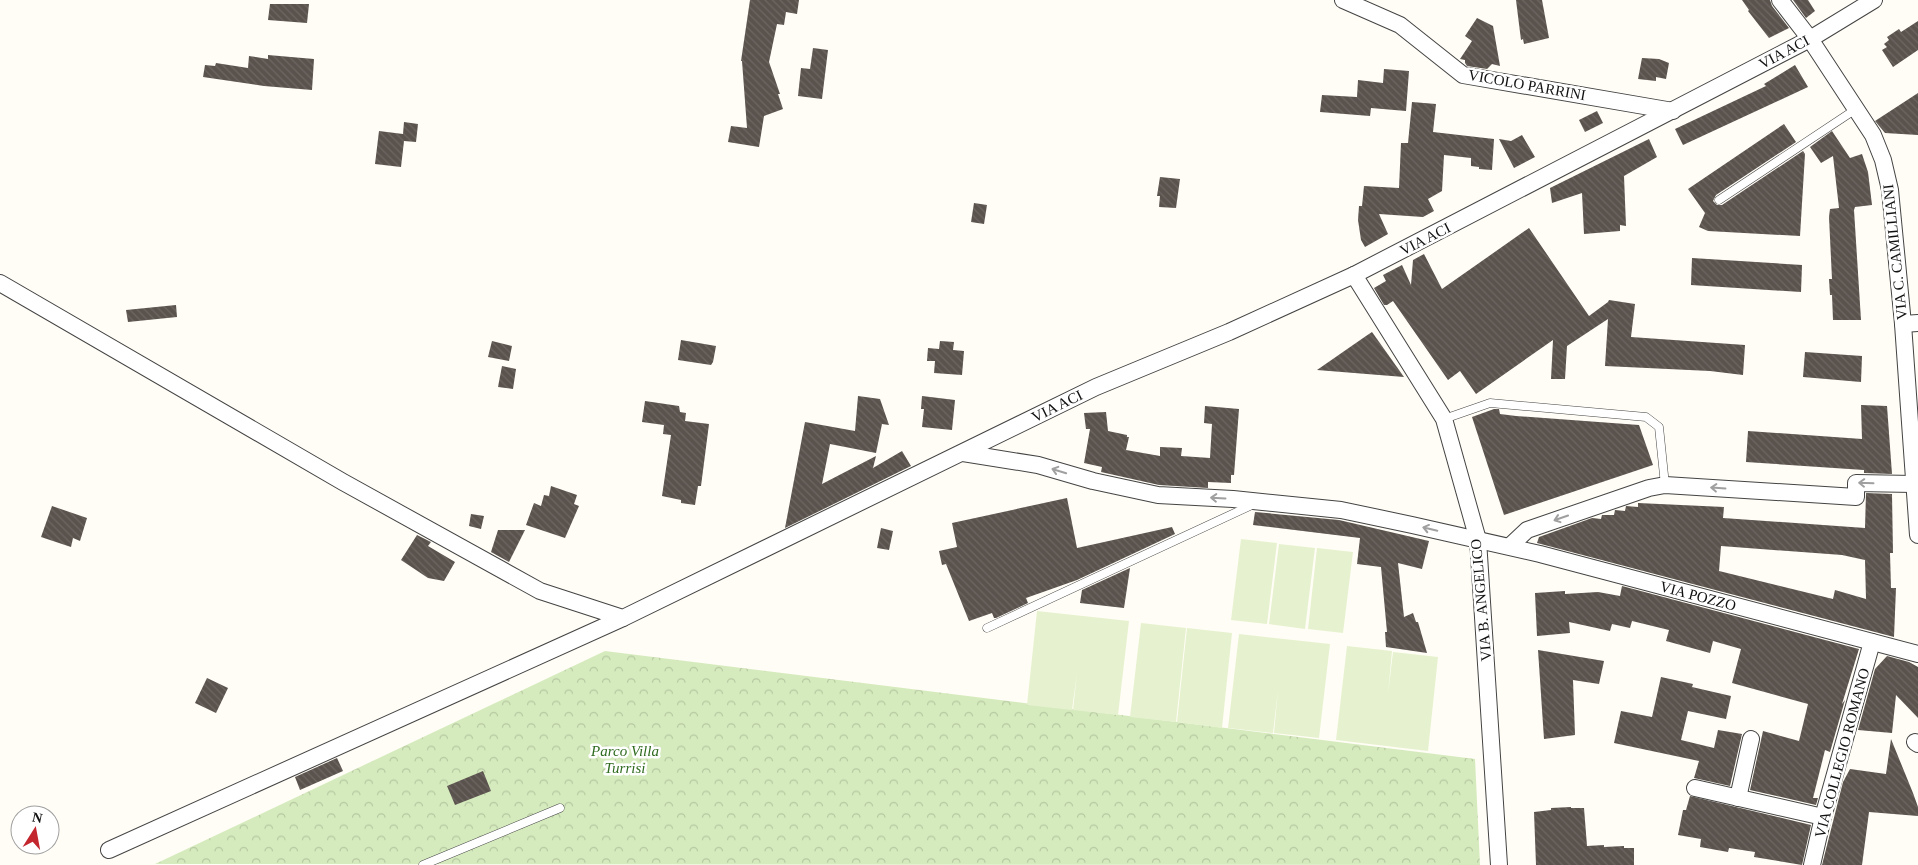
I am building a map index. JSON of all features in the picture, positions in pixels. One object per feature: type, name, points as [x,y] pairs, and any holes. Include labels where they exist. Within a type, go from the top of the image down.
[{"type":"street","name":"VICOLO PARRINI","points":[[1343,0],[1400,25],[1463,75],[1673,110]]},
{"type":"street","name":"VIA C. CAMILLIANI","points":[[1780,0],[1810,39],[1873,135],[1885,168],[1910,324],[1914,484],[1918,535]]},
{"type":"street","name":"VIA ACI","points":[[109,850],[623,618],[1096,387],[1229,332],[1354,275],[1810,39],[1874,0]]},
{"type":"street","name":"VIA B. ANGELICO","points":[[1354,275],[1444,419],[1478,540],[1499,865]]},
{"type":"street","points":[[0,283],[343,482],[540,591],[623,618]]},
{"type":"street","name":"VIA POZZO","points":[[963,453],[1038,464],[1128,490],[1158,495],[1341,510],[1510,546],[1918,654]]},
{"type":"street","points":[[1510,546],[1526,530],[1649,488],[1666,485],[1856,497],[1856,482],[1914,484]]},
{"type":"street","name":"VIA COLLEGIO ROMANO","points":[[1812,865],[1823,817],[1872,642]]},
{"type":"street","points":[[1738,798],[1751,739]]},
{"type":"street","points":[[1695,788],[1823,817]]},
{"type":"lane","points":[[1719,200],[1856,110]]},
{"type":"lane","points":[[1444,419],[1490,403],[1646,417],[1658,427],[1666,485]]},
{"type":"lane","points":[[987,628],[1258,502]]},
{"type":"lane","points":[[423,865],[560,808]]},
{"type":"green space","points":[[1241,539],[1277,543],[1267,624],[1231,620]]},
{"type":"green space","points":[[1279,544],[1315,548],[1305,629],[1269,624]]},
{"type":"green space","points":[[1317,548],[1353,552],[1343,633],[1308,629]]},
{"type":"green space","points":[[1037,611],[1129,621],[1118,715],[1073,710],[1077,673],[1072,710],[1027,705]]},
{"type":"green space","points":[[1141,623],[1186,628],[1176,722],[1130,717]]},
{"type":"green space","points":[[1187,628],[1232,633],[1222,728],[1177,722]]},
{"type":"green space","points":[[1239,634],[1330,644],[1319,738],[1274,733],[1278,690],[1273,733],[1228,728]]},
{"type":"green space","points":[[1347,646],[1392,651],[1388,694],[1393,652],[1438,657],[1428,751],[1336,740]]},
{"type":"green space","name":"Parco Villa Turrisi","points":[[605,651],[1475,759],[1480,865],[155,864]]},
{"type":"building","points":[[750,0],[799,0],[797,14],[786,12],[784,25],[777,24],[769,62],[783,109],[764,116],[759,147],[728,142],[731,126],[747,128],[741,61]]},
{"type":"building","points":[[1516,0],[1542,0],[1549,38],[1524,44],[1523,39],[1521,40]]},
{"type":"building","points":[[1742,0],[1770,0],[1772,6],[1789,28],[1769,38]]},
{"type":"building","points":[[1793,0],[1808,0],[1815,11],[1806,18]]},
{"type":"building","points":[[270,4],[309,4],[307,23],[268,20]]},
{"type":"building","points":[[1477,18],[1493,26],[1500,66],[1492,64],[1487,69],[1467,66],[1465,60],[1460,59],[1472,41],[1465,36]]},
{"type":"building","points":[[1918,21],[1918,50],[1893,67],[1882,50],[1887,47],[1884,44],[1889,40],[1887,37],[1899,29],[1901,32]]},
{"type":"building","points":[[813,48],[828,50],[822,99],[798,96],[801,68],[810,69]]},
{"type":"building","points":[[268,55],[314,59],[312,90],[264,86],[203,77],[205,65],[215,66],[216,63],[248,68],[249,56],[268,59]]},
{"type":"building","points":[[1642,58],[1659,59],[1669,63],[1666,79],[1656,77],[1656,81],[1638,79]]},
{"type":"building","points":[[1795,65],[1808,87],[1683,145],[1675,129],[1766,86],[1764,84]]},
{"type":"building","points":[[1384,69],[1409,71],[1406,111],[1371,108],[1370,116],[1320,112],[1322,95],[1357,97],[1358,80],[1383,83]]},
{"type":"building","points":[[1918,93],[1918,135],[1885,133],[1875,121]]},
{"type":"building","points":[[1412,102],[1436,104],[1433,132],[1494,139],[1492,170],[1471,166],[1471,158],[1444,155],[1442,191],[1428,199],[1434,211],[1423,217],[1379,214],[1388,234],[1365,247],[1361,240],[1358,220],[1359,206],[1362,206],[1364,186],[1399,188],[1401,143],[1408,143]]},
{"type":"building","points":[[1597,111],[1603,123],[1585,132],[1579,120]]},
{"type":"building","points":[[404,122],[418,124],[416,142],[404,141],[401,167],[375,164],[379,131],[403,134]]},
{"type":"building","points":[[1784,124],[1796,142],[1716,195],[1713,201],[1717,205],[1722,205],[1803,151],[1805,154],[1800,236],[1708,231],[1699,227],[1705,213],[1688,189]]},
{"type":"building","points":[[1832,131],[1850,158],[1862,154],[1868,172],[1872,205],[1855,207],[1854,210],[1861,320],[1833,320],[1829,279],[1832,279],[1829,217],[1830,209],[1839,208],[1833,156],[1821,163],[1810,147]]},
{"type":"building","points":[[1522,135],[1535,157],[1514,168],[1499,139],[1511,141]]},
{"type":"building","points":[[1649,139],[1657,157],[1624,176],[1626,226],[1620,225],[1620,231],[1584,234],[1582,193],[1552,203],[1550,188]]},
{"type":"building","points":[[1160,177],[1180,179],[1176,208],[1159,207],[1160,196],[1157,196]]},
{"type":"building","points":[[974,203],[987,205],[984,224],[971,222]]},
{"type":"building","points":[[1529,228],[1589,316],[1609,300],[1635,304],[1631,337],[1745,345],[1743,375],[1710,371],[1605,366],[1608,319],[1567,346],[1565,379],[1551,379],[1553,340],[1476,394],[1460,371],[1448,380],[1393,301],[1384,305],[1374,288],[1386,281],[1383,275],[1402,265],[1411,285],[1413,260],[1424,254],[1442,289]]},
{"type":"building","points":[[1692,258],[1802,265],[1801,292],[1691,285]]},
{"type":"building","points":[[176,305],[177,317],[128,322],[126,310]]},
{"type":"building","points":[[1372,332],[1404,377],[1317,370],[1366,336]]},
{"type":"building","points":[[681,340],[716,346],[711,365],[678,360]]},
{"type":"building","points":[[492,341],[512,346],[509,361],[488,357]]},
{"type":"building","points":[[940,341],[954,342],[953,350],[964,351],[962,375],[934,373],[935,361],[927,361],[928,348],[939,349]]},
{"type":"building","points":[[1805,352],[1862,356],[1861,382],[1803,377]]},
{"type":"building","points":[[502,366],[516,369],[513,389],[498,387]]},
{"type":"building","points":[[858,396],[880,399],[889,425],[882,424],[876,453],[830,444],[822,484],[876,456],[873,468],[902,451],[911,466],[785,528],[805,422],[855,431]]},
{"type":"building","points":[[922,396],[955,400],[952,430],[922,427],[924,409],[921,409]]},
{"type":"building","points":[[645,401],[679,406],[680,412],[686,413],[685,421],[709,424],[701,486],[698,486],[695,505],[681,503],[681,500],[662,496],[671,435],[663,434],[664,425],[642,422]]},
{"type":"building","points":[[1861,405],[1887,406],[1892,474],[1864,473],[1864,470],[1746,462],[1748,431],[1862,439]]},
{"type":"building","points":[[1205,406],[1239,409],[1234,475],[1231,475],[1231,483],[1208,482],[1208,488],[1159,485],[1101,472],[1102,467],[1084,463],[1090,429],[1086,429],[1084,413],[1106,412],[1108,431],[1129,437],[1126,450],[1160,456],[1160,447],[1182,448],[1181,456],[1210,458],[1212,424],[1204,423]]},
{"type":"building","points":[[1499,409],[1500,414],[1516,416],[1639,425],[1653,465],[1504,515],[1472,417]]},
{"type":"building","points":[[551,486],[577,495],[574,504],[579,506],[565,538],[526,525],[534,503],[541,506],[544,495],[549,496]]},
{"type":"building","points":[[1866,493],[1892,494],[1893,553],[1890,553],[1891,588],[1896,588],[1894,637],[1537,543],[1539,537],[1592,518],[1601,519],[1602,515],[1614,515],[1615,510],[1625,511],[1626,506],[1638,507],[1638,503],[1724,507],[1723,518],[1865,528]],"holes":[[[1721,546],[1842,555],[1865,560],[1866,599],[1835,590],[1833,599],[1719,571]]]},
{"type":"building","points":[[1067,498],[1077,548],[1172,527],[1175,534],[1077,580],[1026,598],[1028,603],[996,618],[994,618],[992,613],[969,621],[946,564],[942,565],[939,551],[957,547],[952,523]]},
{"type":"building","points":[[52,506],[87,518],[80,541],[73,538],[71,547],[41,537]]},
{"type":"building","points":[[1255,512],[1339,520],[1429,541],[1422,569],[1398,563],[1404,617],[1413,613],[1416,622],[1418,622],[1427,653],[1386,647],[1385,632],[1387,632],[1381,567],[1357,564],[1360,538],[1253,525]]},
{"type":"building","points":[[471,514],[484,516],[481,529],[469,526]]},
{"type":"building","points":[[881,528],[893,531],[889,550],[877,548]]},
{"type":"building","points":[[498,530],[525,530],[509,562],[491,552]]},
{"type":"building","points":[[417,535],[431,542],[428,546],[455,562],[444,581],[428,578],[401,560]]},
{"type":"building","points":[[1130,568],[1124,608],[1080,603],[1082,590]]},
{"type":"building","points":[[1622,586],[1859,649],[1830,752],[1825,750],[1813,798],[1818,798],[1816,805],[1750,790],[1763,731],[1799,741],[1808,704],[1732,683],[1741,649],[1713,641],[1710,653],[1666,641],[1669,630],[1632,621],[1630,628],[1612,624],[1610,631],[1569,622],[1570,633],[1537,636],[1535,593],[1565,591],[1565,594],[1598,592],[1620,596]]},
{"type":"building","points":[[1538,650],[1604,661],[1599,684],[1573,680],[1575,735],[1544,739]]},
{"type":"building","points":[[1887,656],[1909,662],[1918,667],[1918,718],[1896,695],[1892,733],[1858,730],[1875,669]]},
{"type":"building","points":[[1661,677],[1693,684],[1692,687],[1731,696],[1726,719],[1688,711],[1681,740],[1714,748],[1718,730],[1742,734],[1730,786],[1694,778],[1699,761],[1614,743],[1621,711],[1652,717]]},
{"type":"building","points":[[207,678],[228,688],[216,713],[195,703]]},
{"type":"building","points":[[1891,739],[1918,807],[1918,816],[1869,812],[1862,865],[1822,865],[1843,782],[1850,769],[1886,774]]},
{"type":"building","points":[[337,758],[343,771],[300,790],[295,777]]},
{"type":"building","points":[[483,771],[491,791],[455,805],[447,786]]},
{"type":"building","points":[[1690,796],[1811,825],[1802,865],[1754,857],[1755,852],[1729,848],[1728,852],[1700,847],[1701,839],[1678,835],[1683,810],[1686,810]]},
{"type":"building","points":[[1551,808],[1584,808],[1587,846],[1604,845],[1604,847],[1624,846],[1624,848],[1634,848],[1634,865],[1536,865],[1534,812],[1551,810]]}]
